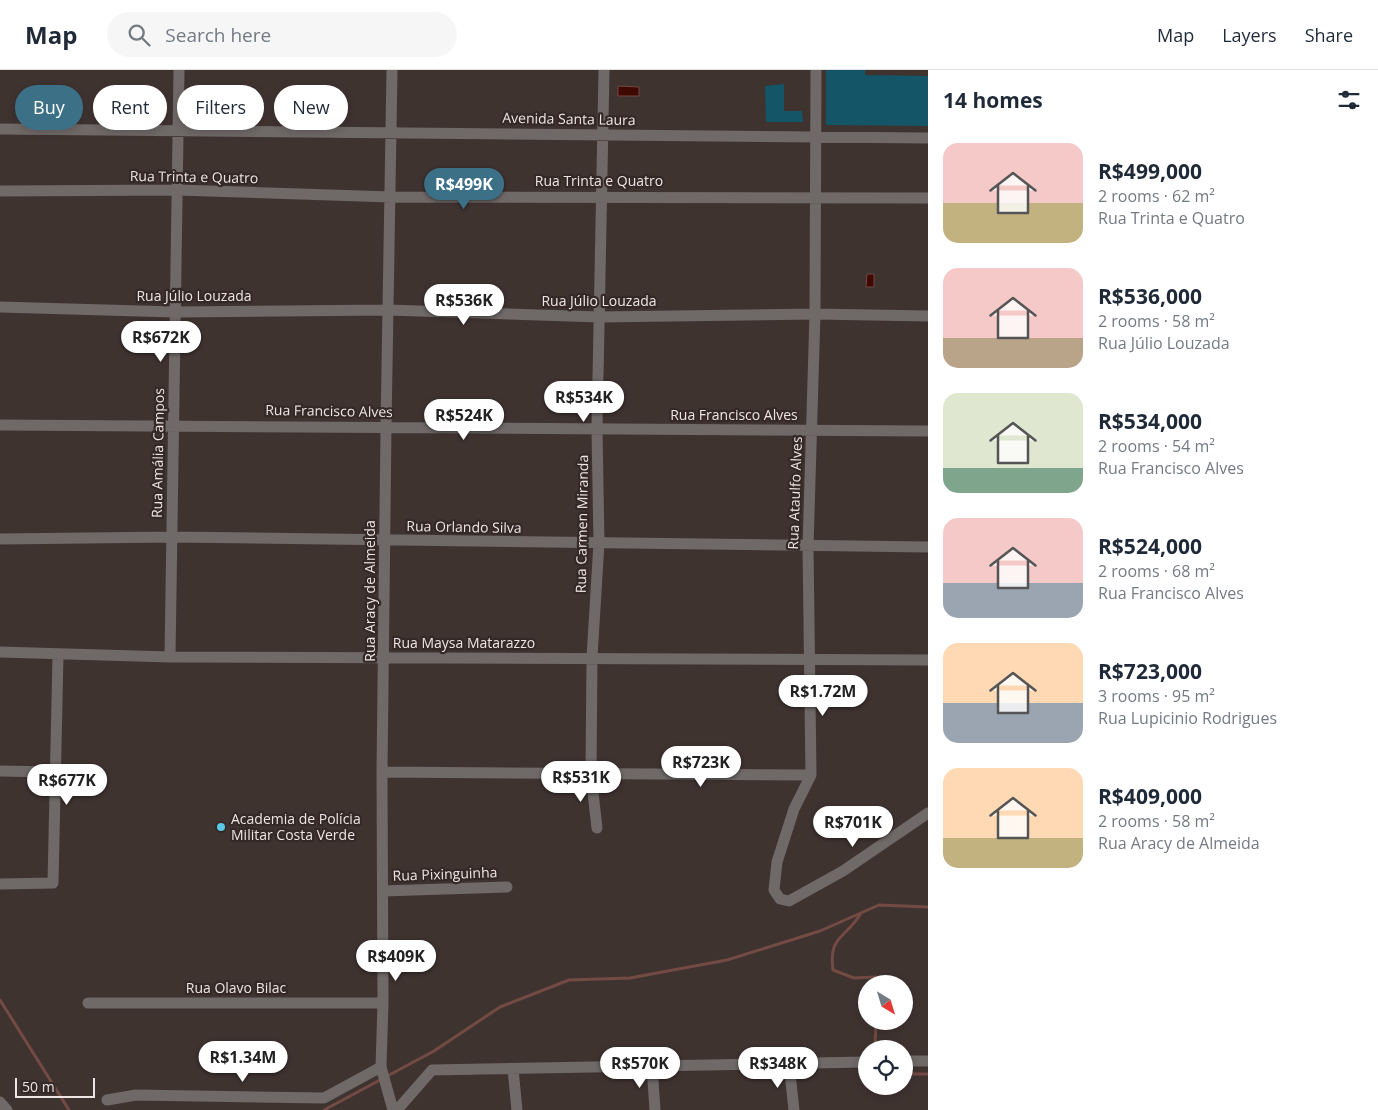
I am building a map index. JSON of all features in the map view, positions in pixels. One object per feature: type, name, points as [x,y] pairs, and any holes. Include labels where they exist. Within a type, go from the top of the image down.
[{"type":"street","name":"Rua Amália Campos","points":[[179,70],[179,85]]},
{"type":"street","name":"Rua Aracy de Almeida","points":[[392,70],[382,772],[383,1003],[381,1071],[395,1110]]},
{"type":"street","name":"Rua Carmen Miranda","points":[[597,828],[591,775],[592,657],[599,543],[598,429],[604,70]]},
{"type":"street","name":"Rua Ataulfo Alves","points":[[816,70],[815,314],[808,547],[811,775],[794,809],[777,862],[774,890],[780,899],[789,901],[843,870],[928,813]]},
{"type":"street","name":"Avenida Santa Laura","points":[[0,129],[177,130]]},
{"type":"street","name":"Rua Amália Campos","points":[[170,657],[178,130]]},
{"type":"street","name":"Avenida Santa Laura","points":[[178,130],[928,138]]},
{"type":"street","name":"Rua Trinta e Quatro","points":[[0,191],[177,190],[391,197],[928,198]]},
{"type":"street","name":"Rua Júlio Louzada","points":[[0,307],[175,312],[388,310],[600,317],[815,314],[928,316]]},
{"type":"street","name":"Rua Francisco Alves","points":[[0,425],[174,424],[928,431]]},
{"type":"street","name":"Rua Orlando Silva","points":[[0,539],[172,537],[808,547],[928,547]]},
{"type":"street","name":"Rua Maysa Matarazzo","points":[[0,652],[170,657],[592,657],[928,660]]},
{"type":"street","points":[[0,884],[52,883],[58,655]]},
{"type":"street","points":[[0,771],[54,772]]},
{"type":"street","points":[[382,772],[591,775],[811,775]]},
{"type":"street","name":"Rua Pixinguinha","points":[[383,891],[507,887]]},
{"type":"street","name":"Rua Olavo Bilac","points":[[88,1003],[383,1003]]},
{"type":"street","points":[[913,1061],[928,1061]]},
{"type":"street","points":[[395,1110],[432,1070],[858,1062]]},
{"type":"street","points":[[788,1064],[794,1110]]},
{"type":"street","points":[[652,1066],[655,1110]]},
{"type":"street","points":[[513,1069],[517,1110]]},
{"type":"street","points":[[107,1100],[136,1095],[324,1098],[381,1071]]},
{"type":"street","points":[[0,1102],[7,1110]]},
{"type":"shaded area","points":[[618,86],[639,87],[639,96],[618,96]]},
{"type":"shaded area","points":[[867,274],[874,274],[874,287],[866,287]]},
{"type":"building","points":[[826,70],[865,70],[865,75],[928,76],[928,126],[826,125]]},
{"type":"building","points":[[784,84],[784,111],[802,111],[803,122],[766,122],[765,86]]},
{"type":"waterway","points":[[324,1110],[434,1051],[500,1007],[569,980],[630,978],[727,960],[820,931],[879,905],[928,907]]},
{"type":"waterway","points":[[858,978],[833,970],[832,959],[836,943],[861,913]]},
{"type":"waterway","points":[[0,1000],[69,1110]]},
{"type":"waterway","points":[[875,1040],[876,1030]]},
{"type":"waterway","points":[[913,1074],[928,1074]]},
{"type":"place","name":"Academia de Polícia Militar Costa Verde","points":[[221,827]]}]
